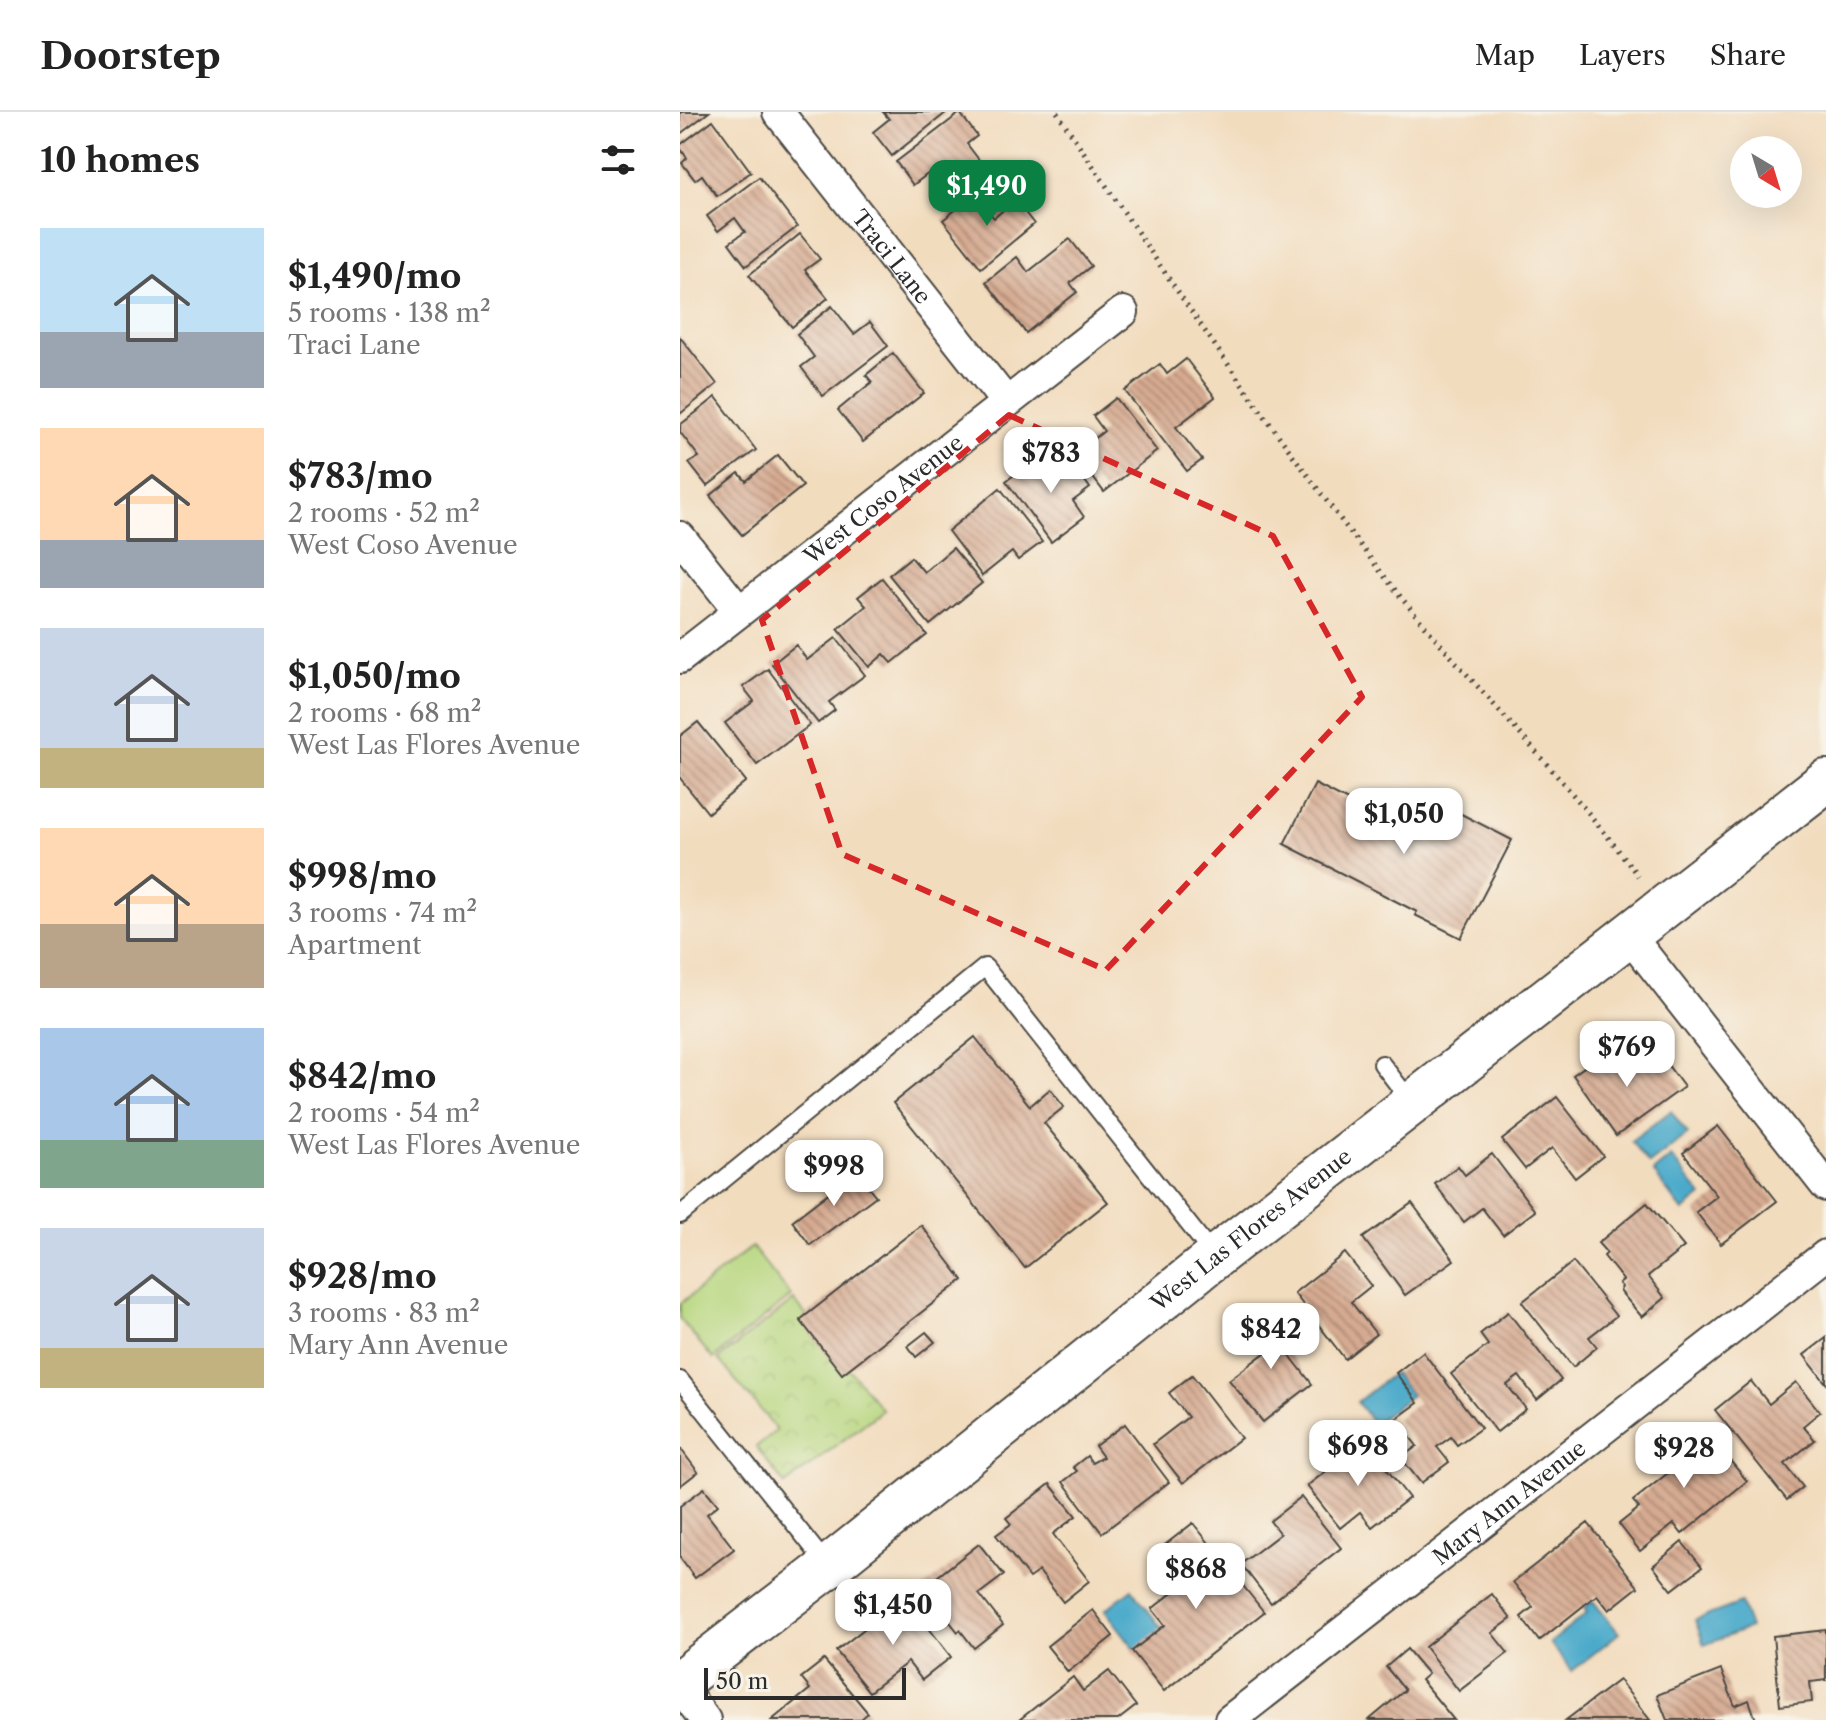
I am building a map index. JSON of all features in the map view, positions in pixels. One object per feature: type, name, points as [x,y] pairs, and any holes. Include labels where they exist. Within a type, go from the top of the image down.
[{"type":"main road","name":"West Las Flores Avenue","points":[[680,1684],[1215,1257],[1826,781]]},
{"type":"street","name":"Traci Lane","points":[[778,112],[1006,402]]},
{"type":"street","name":"West Coso Avenue","points":[[680,658],[1123,312]]},
{"type":"street","points":[[680,537],[739,611]]},
{"type":"street","points":[[1629,935],[1826,1186]]},
{"type":"street","name":"Mary Ann Avenue","points":[[1230,1720],[1826,1255]]},
{"type":"street","points":[[680,1684],[705,1720]]},
{"type":"lane","points":[[680,1215],[985,967],[1215,1257]]},
{"type":"lane","points":[[1382,1064],[1412,1104]]},
{"type":"lane","points":[[680,1380],[828,1567]]},
{"type":"path","points":[[1057,112],[1170,280],[1389,582],[1598,822],[1638,876]]},
{"type":"highlighted area","points":[[1009,415],[1273,536],[1362,697],[1106,970],[842,854],[762,620]]},
{"type":"green space","points":[[752,1247],[791,1296],[713,1359],[680,1319],[680,1304]]},
{"type":"green space","points":[[794,1300],[882,1410],[785,1485],[756,1447],[777,1430],[718,1359]]},
{"type":"water","points":[[1671,1111],[1688,1134],[1649,1164],[1631,1141]]},
{"type":"water","points":[[1671,1157],[1702,1196],[1683,1211],[1653,1172]]},
{"type":"water","points":[[1394,1373],[1411,1395],[1374,1424],[1357,1402]]},
{"type":"water","points":[[1132,1589],[1163,1630],[1136,1650],[1105,1610]]},
{"type":"water","points":[[1593,1601],[1619,1633],[1572,1671],[1550,1643],[1587,1613],[1584,1608]]},
{"type":"water","points":[[1741,1603],[1750,1628],[1704,1645],[1695,1620]]},
{"type":"building","points":[[680,112],[709,112],[680,134]]},
{"type":"building","points":[[883,112],[947,112],[892,156],[873,132],[889,119]]},
{"type":"building","points":[[960,113],[977,136],[967,144],[989,173],[951,202],[929,173],[913,185],[896,162]]},
{"type":"building","points":[[713,120],[751,172],[717,196],[702,175],[695,180],[682,163],[687,158],[680,148]]},
{"type":"building","points":[[759,177],[797,227],[746,266],[729,243],[745,232],[735,218],[718,231],[707,216]]},
{"type":"building","points":[[975,194],[994,218],[1015,200],[1034,224],[981,268],[943,220]]},
{"type":"building","points":[[800,234],[820,259],[805,270],[828,298],[792,327],[749,275]]},
{"type":"building","points":[[1070,239],[1091,266],[1070,283],[1077,292],[1026,333],[986,282],[1017,257],[1028,272]]},
{"type":"building","points":[[832,306],[854,334],[870,322],[888,346],[823,396],[801,367],[814,357],[797,334]]},
{"type":"building","points":[[680,337],[717,384],[680,414]]},
{"type":"building","points":[[893,353],[924,393],[863,442],[838,410],[872,382],[866,375]]},
{"type":"building","points":[[1186,359],[1215,397],[1176,427],[1202,460],[1187,471],[1125,391],[1160,364],[1167,374]]},
{"type":"building","points":[[716,397],[756,450],[707,486],[689,463],[699,457],[680,432],[680,425]]},
{"type":"building","points":[[1116,398],[1157,451],[1104,492],[1075,454],[1104,431],[1093,416]]},
{"type":"building","points":[[1064,452],[1090,488],[1073,501],[1084,517],[1051,542],[1006,481],[1029,464],[1036,473]]},
{"type":"building","points":[[778,455],[803,486],[742,535],[710,496],[739,473],[746,481]]},
{"type":"building","points":[[1000,488],[1042,542],[1018,560],[1012,552],[982,576],[948,531]]},
{"type":"building","points":[[953,548],[982,583],[930,625],[889,575],[911,557],[924,572]]},
{"type":"building","points":[[882,578],[927,635],[892,663],[884,654],[869,667],[838,629],[866,606],[858,597]]},
{"type":"building","points":[[836,638],[865,675],[829,702],[835,710],[818,723],[772,664],[796,645],[807,660]]},
{"type":"building","points":[[768,669],[810,725],[757,765],[725,723],[754,701],[743,687]]},
{"type":"building","points":[[698,722],[746,781],[708,813],[680,778],[680,736]]},
{"type":"building","points":[[1315,784],[1421,839],[1440,803],[1512,840],[1461,938],[1284,844]]},
{"type":"building","points":[[975,1037],[1030,1106],[1050,1089],[1064,1107],[1044,1123],[1108,1202],[1025,1268],[893,1103]]},
{"type":"building","points":[[1608,1050],[1627,1075],[1658,1052],[1684,1087],[1616,1136],[1573,1075]]},
{"type":"building","points":[[1557,1097],[1603,1156],[1575,1178],[1552,1148],[1525,1169],[1502,1140]]},
{"type":"building","points":[[1718,1126],[1777,1201],[1721,1244],[1696,1212],[1717,1196],[1683,1153]]},
{"type":"building","points":[[1492,1154],[1535,1211],[1503,1235],[1482,1208],[1464,1222],[1435,1184],[1458,1166],[1465,1175]]},
{"type":"building","points":[[856,1172],[876,1196],[810,1245],[792,1221]]},
{"type":"building","points":[[1412,1203],[1454,1260],[1405,1295],[1363,1238]]},
{"type":"building","points":[[1647,1203],[1684,1247],[1648,1276],[1665,1298],[1642,1317],[1620,1291],[1622,1287],[1619,1283],[1623,1280],[1598,1243]]},
{"type":"building","points":[[921,1225],[963,1280],[842,1374],[800,1320]]},
{"type":"building","points":[[1345,1253],[1371,1286],[1351,1302],[1376,1334],[1345,1359],[1294,1293]]},
{"type":"building","points":[[1573,1262],[1616,1316],[1589,1337],[1597,1347],[1573,1367],[1522,1302]]},
{"type":"building","points":[[1273,1310],[1292,1335],[1281,1344],[1312,1384],[1263,1422],[1229,1380],[1266,1352],[1248,1329]]},
{"type":"building","points":[[1508,1312],[1561,1380],[1537,1400],[1519,1376],[1507,1385],[1526,1409],[1497,1432],[1451,1374],[1488,1345],[1480,1334]]},
{"type":"building","points":[[926,1332],[935,1342],[916,1357],[908,1346]]},
{"type":"building","points":[[1826,1338],[1826,1383],[1804,1355]]},
{"type":"building","points":[[1423,1352],[1481,1428],[1457,1445],[1451,1437],[1437,1447],[1449,1462],[1421,1483],[1401,1458],[1417,1446],[1396,1419],[1418,1403],[1396,1373]]},
{"type":"building","points":[[1192,1375],[1241,1438],[1183,1483],[1153,1444],[1188,1417],[1169,1393]]},
{"type":"building","points":[[1751,1381],[1769,1404],[1796,1382],[1820,1412],[1803,1426],[1815,1440],[1785,1464],[1803,1487],[1787,1500],[1715,1410]]},
{"type":"building","points":[[1125,1424],[1169,1482],[1102,1533],[1063,1482],[1077,1471],[1073,1467],[1087,1456],[1092,1463],[1103,1457],[1095,1446]]},
{"type":"building","points":[[1700,1424],[1747,1481],[1682,1534],[1674,1524],[1640,1551],[1619,1524],[1639,1508],[1633,1501],[1678,1465],[1666,1452]]},
{"type":"building","points":[[1365,1441],[1409,1498],[1372,1527],[1360,1512],[1340,1528],[1307,1486]]},
{"type":"building","points":[[680,1448],[698,1472],[680,1486]]},
{"type":"building","points":[[1050,1484],[1076,1516],[1053,1534],[1089,1581],[1063,1602],[1039,1571],[1029,1578],[996,1535],[1011,1524],[1006,1518]]},
{"type":"building","points":[[704,1488],[718,1505],[707,1514],[734,1549],[695,1578],[680,1558],[680,1506]]},
{"type":"building","points":[[1301,1497],[1341,1548],[1271,1603],[1241,1564],[1280,1534],[1270,1521]]},
{"type":"building","points":[[1193,1523],[1264,1612],[1164,1691],[1132,1651],[1165,1625],[1152,1609],[1187,1581],[1161,1548]]},
{"type":"building","points":[[1588,1523],[1638,1587],[1609,1610],[1597,1595],[1539,1641],[1521,1617],[1533,1607],[1513,1582]]},
{"type":"building","points":[[1682,1542],[1702,1567],[1672,1590],[1653,1566]]},
{"type":"building","points":[[979,1544],[1004,1575],[979,1594],[1003,1625],[974,1648],[923,1588]]},
{"type":"building","points":[[1492,1594],[1511,1619],[1492,1633],[1508,1653],[1459,1691],[1425,1647]]},
{"type":"building","points":[[905,1597],[951,1657],[922,1680],[908,1662],[869,1692],[836,1651]]},
{"type":"building","points":[[1093,1610],[1113,1636],[1068,1672],[1047,1646]]},
{"type":"building","points":[[1826,1630],[1826,1680],[1810,1682],[1812,1702],[1780,1706],[1773,1636]]},
{"type":"building","points":[[1407,1649],[1428,1674],[1421,1680],[1454,1720],[1369,1720],[1405,1690],[1386,1667]]},
{"type":"building","points":[[824,1660],[868,1713],[860,1720],[772,1720],[810,1689],[801,1678]]},
{"type":"building","points":[[1721,1670],[1735,1706],[1749,1700],[1756,1720],[1667,1720],[1657,1695]]},
{"type":"building","points":[[1109,1671],[1136,1706],[1118,1720],[1019,1720],[1073,1677],[1083,1691]]},
{"type":"building","points":[[1619,1680],[1650,1720],[1566,1720]]}]
